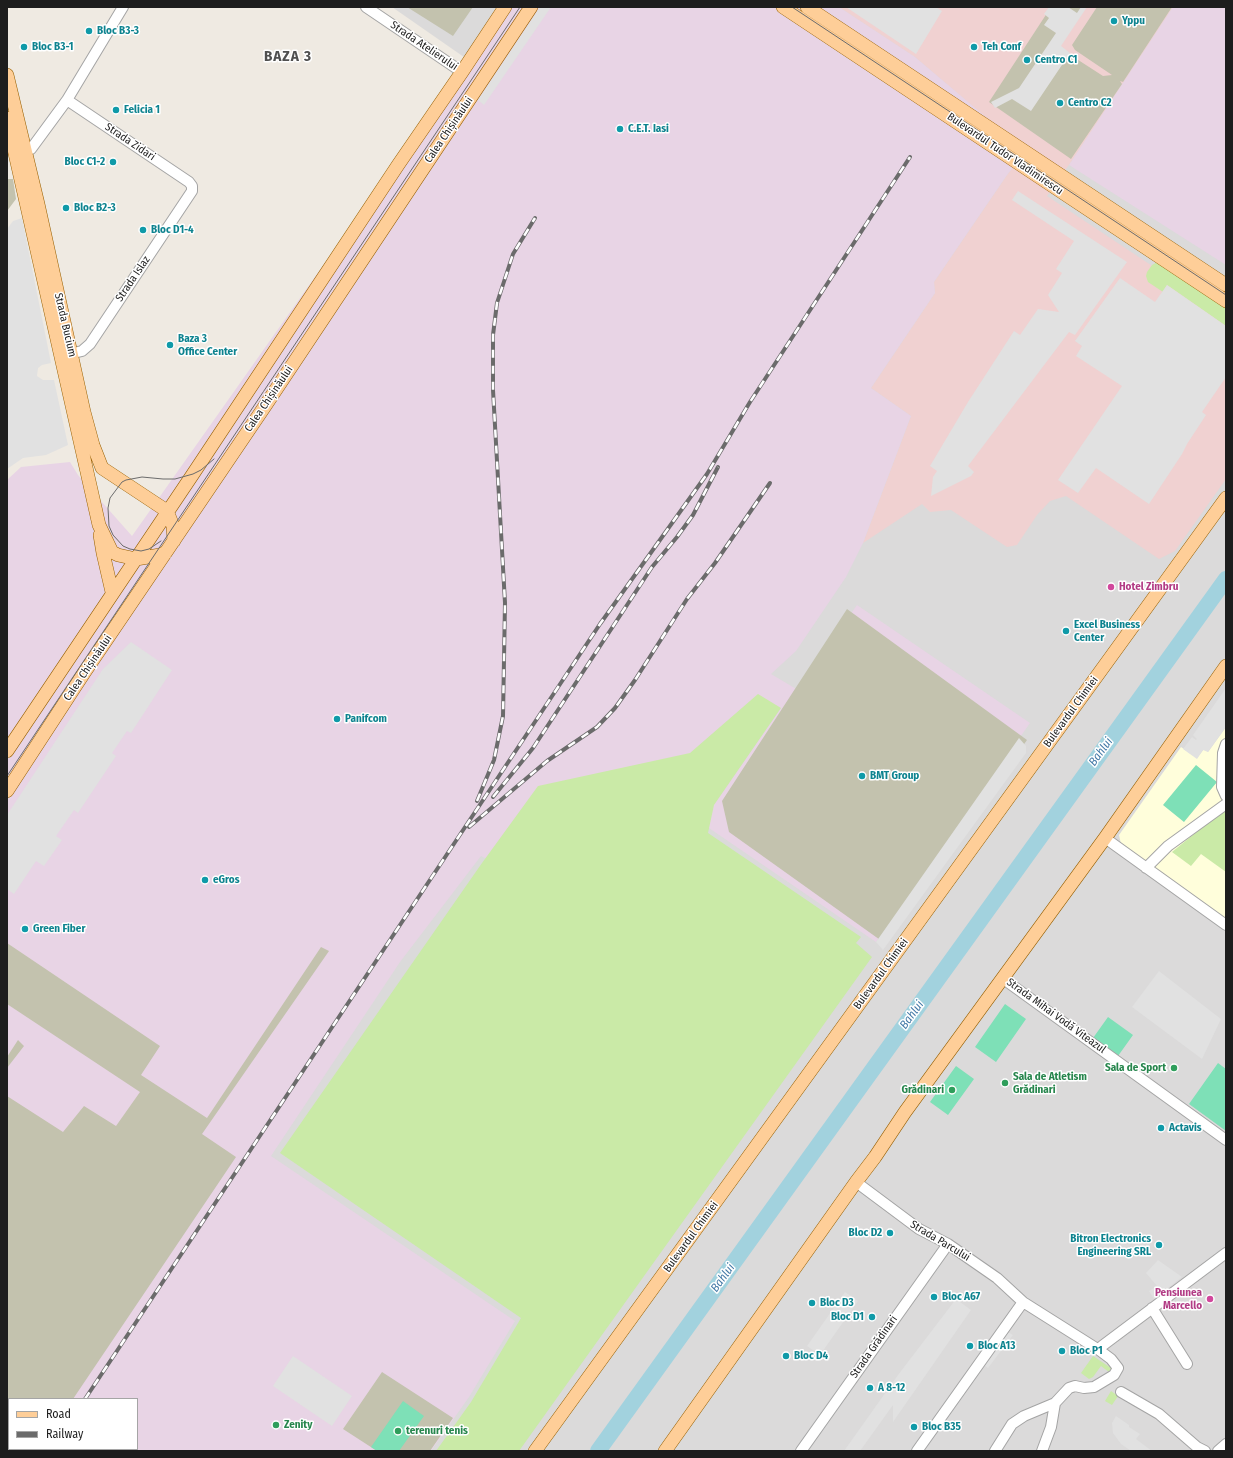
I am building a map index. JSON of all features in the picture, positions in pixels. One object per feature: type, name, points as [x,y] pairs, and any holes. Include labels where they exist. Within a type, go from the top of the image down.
[{"type":"main road","name":"Calea Chișinăului","points":[[7,750],[112,592],[136,559],[398,164],[505,7]]},
{"type":"main road","name":"Calea Chișinăului","points":[[7,791],[84,673],[531,7]]},
{"type":"main road","name":"Bulevardul Tudor Vladimirescu","points":[[783,7],[1226,301]]},
{"type":"main road","name":"Bulevardul Tudor Vladimirescu","points":[[807,7],[1226,285]]},
{"type":"main road","name":"Strada Bucium","points":[[7,75],[20,152],[66,355],[99,525],[112,552],[118,556],[136,559],[152,557],[166,552]]},
{"type":"main road","name":"Strada Bucium","points":[[7,118],[20,152]]},
{"type":"main road","name":"Strada Bucium","points":[[66,355],[93,445],[102,468],[167,511]]},
{"type":"main road","name":"Bulevardul Chimiei","points":[[535,1451],[1226,498]]},
{"type":"main road","points":[[167,511],[173,526],[174,541]]},
{"type":"main road","points":[[99,525],[103,552],[112,592]]},
{"type":"main road","points":[[665,1451],[875,1157],[905,1112],[1105,838],[1226,666]]},
{"type":"street","points":[[20,152],[31,149],[67,100],[123,7]]},
{"type":"street","name":"Strada Atelierului","points":[[366,7],[462,72]]},
{"type":"street","name":"Strada Zidari","points":[[67,100],[189,182],[192,186]]},
{"type":"street","name":"Strada Islaz","points":[[66,355],[82,351],[90,344],[120,297],[189,197],[192,192],[192,186]]},
{"type":"street","points":[[1226,744],[1223,753],[1222,786],[1226,796]]},
{"type":"street","points":[[1146,868],[1168,846],[1226,804]]},
{"type":"street","points":[[1105,838],[1226,925]]},
{"type":"street","name":"Strada Mihai Vodă Viteazul","points":[[1002,978],[1226,1140]]},
{"type":"street","name":"Strada Parcului","points":[[856,1182],[919,1229],[948,1244],[997,1278],[1023,1302],[1099,1350],[1111,1359],[1118,1368],[1114,1374],[1094,1387],[1084,1388],[1075,1386],[1069,1388],[1055,1402]]},
{"type":"street","name":"Strada Grădinari","points":[[800,1451],[948,1244]]},
{"type":"street","points":[[1099,1350],[1102,1346],[1226,1253]]},
{"type":"street","points":[[917,1451],[1023,1302]]},
{"type":"street","points":[[1152,1308],[1187,1364]]},
{"type":"street","points":[[1121,1392],[1159,1414],[1197,1447],[1205,1451]]},
{"type":"street","points":[[995,1451],[1012,1424],[1024,1416],[1055,1402]]},
{"type":"street","points":[[1042,1451],[1051,1427],[1055,1402]]},
{"type":"street","points":[[1218,1451],[1226,1444]]},
{"type":"shaded area","points":[[392,7],[1226,7],[1226,1451],[7,1451],[7,791],[484,71]]},
{"type":"shaded area","points":[[407,7],[473,7],[453,36]]},
{"type":"shaded area","points":[[500,7],[839,7],[915,57],[1026,151],[1007,175],[934,282],[935,293],[871,388],[911,416],[863,543],[846,577],[796,651],[771,674],[798,690],[857,605],[1030,723],[876,942],[706,826],[630,938],[481,856],[400,962],[271,1156],[515,1321],[469,1397],[431,1451],[7,1451],[7,480],[21,467],[70,462],[78,475],[132,536],[466,63]]},
{"type":"shaded area","points":[[540,7],[551,7],[484,105],[478,100]]},
{"type":"shaded area","points":[[839,7],[1173,7],[1047,196],[1226,315],[1226,479],[1175,551],[1159,559],[1066,496],[1050,501],[1037,515],[1017,545],[1007,547],[951,510],[930,512],[922,504],[863,543],[911,416],[871,388],[935,293],[934,282],[1025,151],[915,57]]},
{"type":"shaded area","points":[[846,7],[936,7],[942,11],[916,54]]},
{"type":"shaded area","points":[[1049,7],[1068,7],[1077,13],[1081,7],[1087,7],[1061,46],[1070,53],[1031,111],[1012,99],[995,108],[991,102],[1019,88],[1056,33],[1044,25],[1049,18],[1044,14]]},
{"type":"shaded area","points":[[1051,7],[1085,7],[1055,45],[1103,76],[1112,75],[1075,50],[1072,45],[1097,7],[1172,7],[1123,82],[1120,81],[1122,84],[1071,159],[989,102]]},
{"type":"shaded area","points":[[1173,7],[1226,7],[1226,265],[1069,165]]},
{"type":"shaded area","points":[[7,179],[13,179],[16,199],[7,211]]},
{"type":"shaded area","points":[[1018,191],[1127,262],[1075,335],[1069,332],[968,466],[974,472],[971,476],[931,496],[933,477],[937,471],[930,466],[968,402],[1014,331],[1020,335],[1038,309],[1059,312],[1048,295],[1062,273],[1056,269],[1074,241],[1012,200]]},
{"type":"shaded area","points":[[22,218],[51,363],[42,365],[38,368],[37,376],[43,380],[54,380],[68,445],[46,455],[23,458],[7,469],[7,229],[13,221]]},
{"type":"shaded area","points":[[1120,278],[1155,302],[1167,285],[1226,326],[1226,377],[1202,412],[1206,415],[1149,504],[1096,468],[1078,493],[1058,480],[1122,386],[1076,356],[1082,346],[1075,341]]},
{"type":"shaded area","name":"BMT Group","points":[[847,609],[1027,740],[883,942],[729,832],[722,801]]},
{"type":"shaded area","points":[[131,642],[172,670],[131,733],[127,731],[112,753],[116,756],[78,813],[74,810],[56,836],[62,840],[44,866],[36,861],[14,894],[7,889],[7,815],[103,669]]},
{"type":"shaded area","points":[[1226,688],[1226,727],[1208,752],[1203,750],[1197,759],[1183,749],[1192,737],[1196,740],[1197,739],[1193,735]]},
{"type":"shaded area","points":[[1226,727],[1226,925],[1121,844],[1119,835],[1181,747],[1197,758],[1204,749],[1208,752]]},
{"type":"shaded area","points":[[1019,738],[1026,746],[1026,753],[883,950],[876,942]]},
{"type":"shaded area","points":[[7,943],[160,1046],[141,1075],[207,1118],[321,947],[329,951],[202,1134],[236,1157],[74,1398],[8,1398],[8,1450],[38,1451],[7,1451],[7,1096],[63,1132],[84,1106],[116,1126],[140,1092],[7,1004]]},
{"type":"shaded area","points":[[1159,971],[1221,1019],[1202,1059],[1132,1007]]},
{"type":"shaded area","points":[[18,1040],[24,1046],[7,1068],[7,1057]]},
{"type":"shaded area","points":[[1158,1260],[1182,1277],[1154,1299],[1149,1291],[1157,1286],[1146,1273]]},
{"type":"shaded area","points":[[845,1292],[858,1301],[820,1355],[807,1346]]},
{"type":"shaded area","points":[[956,1299],[971,1310],[893,1422],[893,1405],[860,1451],[844,1451],[898,1375]]},
{"type":"shaded area","points":[[1006,1331],[1013,1335],[988,1368],[981,1363]]},
{"type":"shaded area","points":[[293,1356],[352,1396],[332,1426],[273,1386]]},
{"type":"shaded area","points":[[382,1372],[453,1418],[430,1451],[377,1451],[343,1429]]},
{"type":"shaded area","points":[[1116,1416],[1140,1434],[1136,1439],[1152,1451],[1131,1451],[1121,1444],[1113,1433],[1112,1423]]},
{"type":"green space","points":[[1159,261],[1226,304],[1226,326],[1167,285],[1163,292],[1148,282],[1146,276],[1147,272],[1152,265]]},
{"type":"green space","points":[[758,694],[781,708],[714,805],[708,833],[861,937],[856,943],[872,957],[519,1451],[436,1451],[471,1402],[521,1318],[280,1153],[482,863],[538,786],[690,753]]},
{"type":"green space","points":[[1196,765],[1217,782],[1184,822],[1163,805]]},
{"type":"green space","points":[[1226,810],[1226,872],[1201,854],[1191,866],[1172,852],[1199,830]]},
{"type":"green space","points":[[1005,1004],[1026,1019],[996,1062],[975,1047]]},
{"type":"green space","points":[[1108,1017],[1133,1035],[1118,1056],[1093,1038]]},
{"type":"green space","points":[[1218,1063],[1226,1069],[1226,1131],[1189,1104]]},
{"type":"green space","name":"Grădinari","points":[[956,1066],[974,1079],[948,1115],[930,1102]]},
{"type":"green space","points":[[1093,1356],[1111,1368],[1109,1372],[1101,1366],[1093,1377],[1089,1379],[1081,1373]]},
{"type":"green space","points":[[1111,1391],[1118,1396],[1112,1405],[1105,1401]]},
{"type":"green space","name":"terenuri tenis","points":[[403,1401],[424,1416],[399,1451],[377,1451],[371,1447]]},
{"type":"waterway","name":"Bahlui","points":[[598,1451],[1226,579]]},
{"type":"tram line","points":[[7,776],[520,7]]},
{"type":"tram line","points":[[792,7],[1226,295]]},
{"type":"tram line","points":[[161,541],[149,549],[141,551],[123,546],[113,535],[109,526],[108,508],[110,498],[122,482],[126,480],[142,477],[175,479],[201,470],[214,459]]},
{"type":"railway","points":[[86,1398],[600,624],[707,474],[750,402],[910,157]]},
{"type":"railway","points":[[477,801],[494,760],[503,716],[505,603],[493,390],[493,335],[497,303],[513,254],[535,218]]},
{"type":"railway","points":[[493,797],[533,748],[652,567],[693,515],[718,467]]},
{"type":"railway","points":[[469,827],[547,761],[597,727],[615,708],[635,680],[687,599],[715,563],[770,483]]},
{"type":"place","name":"Yppu","points":[[1114,21]]},
{"type":"place","name":"Bloc B3-3","points":[[89,31]]},
{"type":"place","name":"Bloc B3-1","points":[[24,47]]},
{"type":"place","name":"Teh Conf","points":[[974,47]]},
{"type":"place","name":"Centro C1","points":[[1027,60]]},
{"type":"place","name":"Centro C2","points":[[1060,103]]},
{"type":"place","name":"Felicia 1","points":[[116,110]]},
{"type":"place","name":"C.E.T. Iasi","points":[[620,129]]},
{"type":"place","name":"Bloc C1-2","points":[[113,162]]},
{"type":"place","name":"Bloc B2-3","points":[[66,208]]},
{"type":"place","name":"Bloc D1-4","points":[[143,230]]},
{"type":"place","name":"Baza 3 Office Center","points":[[170,345]]},
{"type":"place","name":"Hotel Zimbru","points":[[1111,587]]},
{"type":"place","name":"Excel Business Center","points":[[1066,631]]},
{"type":"place","name":"Panifcom","points":[[337,719]]},
{"type":"place","name":"BMT Group","points":[[862,776]]},
{"type":"place","name":"eGros","points":[[205,880]]},
{"type":"place","name":"Green Fiber","points":[[25,929]]},
{"type":"place","name":"Sala de Sport","points":[[1174,1068]]},
{"type":"place","name":"Sala de Atletism Grădinari","points":[[1005,1083]]},
{"type":"place","name":"Grădinari","points":[[952,1090]]},
{"type":"place","name":"Actavis","points":[[1161,1128]]},
{"type":"place","name":"Bloc D2","points":[[890,1233]]},
{"type":"place","name":"Bitron Electronics Engineering SRL","points":[[1159,1245]]},
{"type":"place","name":"Bloc A67","points":[[934,1297]]},
{"type":"place","name":"Pensiunea Marcello","points":[[1210,1299]]},
{"type":"place","name":"Bloc D3","points":[[812,1303]]},
{"type":"place","name":"Bloc D1","points":[[872,1317]]},
{"type":"place","name":"Bloc A13","points":[[970,1346]]},
{"type":"place","name":"Bloc P1","points":[[1062,1351]]},
{"type":"place","name":"Bloc D4","points":[[786,1356]]},
{"type":"place","name":"A 8-12","points":[[870,1388]]},
{"type":"place","name":"Zenity","points":[[276,1425]]},
{"type":"place","name":"Bloc B35","points":[[914,1427]]},
{"type":"place","name":"terenuri tenis","points":[[398,1431]]},
{"type":"district","name":"BAZA 3","points":[[288,57]]}]
